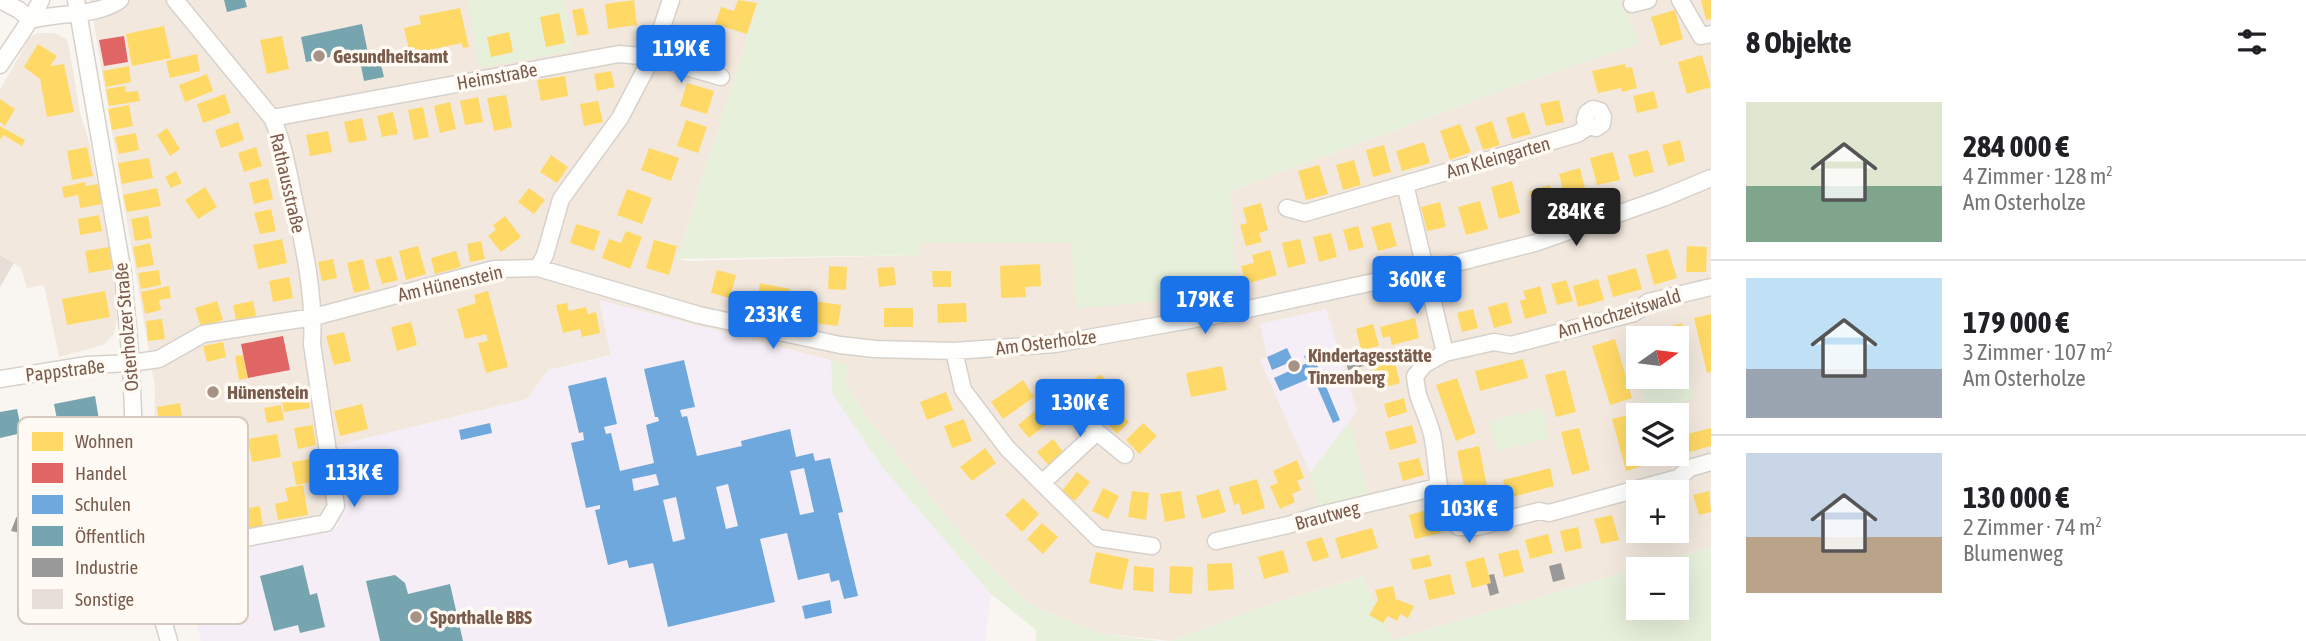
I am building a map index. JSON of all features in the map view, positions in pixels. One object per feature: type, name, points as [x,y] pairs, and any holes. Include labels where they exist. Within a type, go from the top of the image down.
[{"type":"street","points":[[0,0],[31,20],[77,6],[109,6],[120,0]]},
{"type":"street","points":[[0,65],[24,26],[31,20],[41,0]]},
{"type":"street","name":"Rathausstraße","points":[[175,0],[272,118],[284,151],[299,222],[314,317],[312,344],[335,506],[326,523],[248,538]]},
{"type":"street","points":[[538,268],[545,255],[561,199],[620,118],[652,57],[671,0]]},
{"type":"street","points":[[1680,0],[1701,36],[1711,34]]},
{"type":"street","name":"Osterholzer Straße","points":[[77,6],[123,274],[133,417]]},
{"type":"street","name":"Heimstraße","points":[[272,118],[619,54],[652,57],[721,77]]},
{"type":"street","name":"Am Kleingarten","points":[[1287,208],[1305,213],[1577,134],[1589,126]]},
{"type":"street","name":"Am Osterholze","points":[[538,268],[699,315],[767,331],[875,349],[954,351],[1055,344],[1234,312],[1425,271],[1535,243],[1663,198],[1711,178]]},
{"type":"street","points":[[1405,184],[1445,353]]},
{"type":"street","name":"Am Hünenstein","points":[[131,363],[159,359],[203,334],[314,317],[494,269],[538,268]]},
{"type":"street","name":"Am Hochzeitswald","points":[[1711,288],[1648,302],[1634,313],[1511,345],[1494,342],[1445,353],[1424,364],[1415,376],[1420,402],[1432,435],[1437,487],[1446,511],[1459,527],[1477,527],[1539,511],[1549,513],[1678,478],[1690,468],[1711,462]]},
{"type":"street","points":[[954,351],[963,390],[1007,448],[1042,483],[1098,538],[1152,546]]},
{"type":"street","name":"Pappstraße","points":[[0,379],[87,365],[131,363]]},
{"type":"street","points":[[1065,393],[1097,432],[1125,455]]},
{"type":"street","points":[[1042,483],[1097,432]]},
{"type":"street","name":"Brautweg","points":[[1216,541],[1437,487]]},
{"type":"street","name":"Osterholzer Straße","points":[[164,624],[169,641]]},
{"type":"shaded area","points":[[90,0],[759,0],[677,259],[689,261],[919,255],[918,243],[1072,243],[1077,308],[1230,191],[1639,43],[1620,0],[1711,0],[1711,547],[1677,557],[1626,557],[1626,572],[1393,640],[1362,576],[1263,607],[1170,641],[1097,633],[1028,603],[972,548],[864,413],[845,382],[847,365],[600,301],[612,355],[548,370],[527,399],[339,445],[343,501],[337,517],[248,537],[248,417],[155,417],[155,388]]},
{"type":"shaded area","points":[[38,33],[54,33],[66,39],[69,47],[80,113],[90,145],[108,239],[117,318],[114,334],[103,345],[59,357],[44,285],[27,288],[21,268],[0,254],[0,90],[30,37]]},
{"type":"shaded area","points":[[599,300],[831,360],[832,393],[882,467],[991,594],[985,641],[201,641],[197,624],[248,624],[248,545],[338,527],[337,517],[343,501],[338,445],[527,399],[548,370],[611,356]]},
{"type":"shaded area","points":[[1326,309],[1357,411],[1310,473],[1260,360],[1267,356],[1260,324]]},
{"type":"green space","points":[[467,0],[564,0],[573,51],[479,68]]},
{"type":"green space","points":[[759,0],[1620,0],[1640,43],[1509,88],[1230,191],[1237,293],[1077,309],[1071,243],[919,243],[920,255],[677,259]]},
{"type":"green space","points":[[831,360],[848,365],[845,382],[864,413],[972,548],[1028,603],[1097,633],[1158,641],[1036,641],[1036,630],[991,594],[882,467],[832,393]]},
{"type":"green space","points":[[1689,376],[1695,399],[1679,403],[1645,403],[1642,389],[1689,389]]},
{"type":"green space","points":[[1542,408],[1549,438],[1497,451],[1489,421]]},
{"type":"green space","points":[[1350,421],[1369,498],[1320,511],[1310,473]]},
{"type":"green space","points":[[1711,547],[1711,641],[1170,641],[1263,607],[1363,576],[1393,640],[1626,572],[1626,620],[1689,620],[1689,557],[1677,557]]},
{"type":"building: Wohnen","points":[[634,0],[637,25],[608,29],[605,4]]},
{"type":"building: Wohnen","points":[[738,0],[757,3],[747,34],[715,24],[721,7],[734,11]]},
{"type":"building: Wohnen","points":[[1701,0],[1711,0],[1711,19],[1706,20]]},
{"type":"building: Wohnen","points":[[460,8],[469,47],[463,48],[462,43],[410,54],[404,28],[421,24],[419,16]]},
{"type":"building: Wohnen","points":[[583,8],[589,34],[577,36],[572,10]]},
{"type":"building: Wohnen","points":[[1675,10],[1683,39],[1660,46],[1651,17]]},
{"type":"building: Wohnen","points":[[559,13],[565,43],[546,47],[540,17]]},
{"type":"building: Wohnen","points":[[164,26],[171,58],[132,66],[126,34]]},
{"type":"building: Wohnen","points":[[509,32],[513,52],[491,57],[487,37]]},
{"type":"building: Wohnen","points":[[693,32],[721,41],[714,63],[686,54]]},
{"type":"building: Wohnen","points":[[282,36],[289,69],[267,74],[260,40]]},
{"type":"building: Wohnen","points":[[38,44],[57,56],[50,66],[64,64],[74,112],[47,117],[40,79],[24,67]]},
{"type":"building: Wohnen","points":[[197,54],[200,71],[170,78],[166,61]]},
{"type":"building: Wohnen","points":[[1702,55],[1711,87],[1687,94],[1678,62]]},
{"type":"building: Wohnen","points":[[1625,64],[1626,68],[1632,67],[1637,88],[1598,93],[1592,71]]},
{"type":"building: Wohnen","points":[[129,66],[131,82],[106,87],[103,71]]},
{"type":"building: Wohnen","points":[[611,71],[615,87],[597,91],[594,74]]},
{"type":"building: Wohnen","points":[[207,74],[213,91],[185,102],[179,85]]},
{"type":"building: Wohnen","points":[[565,76],[568,96],[541,101],[537,80]]},
{"type":"building: Wohnen","points":[[687,83],[714,91],[707,114],[680,106]]},
{"type":"building: Wohnen","points":[[125,86],[126,92],[138,91],[140,101],[109,106],[106,89]]},
{"type":"building: Wohnen","points":[[1654,91],[1658,108],[1637,113],[1633,96]]},
{"type":"building: Wohnen","points":[[225,94],[231,113],[203,123],[197,104]]},
{"type":"building: Wohnen","points":[[506,95],[512,127],[494,131],[487,98]]},
{"type":"building: Wohnen","points":[[478,97],[483,122],[465,125],[460,101]]},
{"type":"building: Wohnen","points":[[0,99],[15,109],[5,126],[0,122]]},
{"type":"building: Wohnen","points":[[1559,100],[1564,122],[1546,126],[1540,104]]},
{"type":"building: Wohnen","points":[[598,101],[603,122],[584,126],[580,104]]},
{"type":"building: Wohnen","points":[[450,102],[456,129],[440,133],[434,106]]},
{"type":"building: Wohnen","points":[[129,105],[133,126],[112,130],[108,109]]},
{"type":"building: Wohnen","points":[[423,107],[429,137],[414,140],[408,110]]},
{"type":"building: Wohnen","points":[[393,112],[398,134],[382,137],[377,116]]},
{"type":"building: Wohnen","points":[[1524,112],[1531,134],[1512,139],[1506,118]]},
{"type":"building: Wohnen","points":[[362,118],[367,140],[349,143],[344,122]]},
{"type":"building: Wohnen","points":[[686,120],[707,127],[698,153],[677,146]]},
{"type":"building: Wohnen","points":[[1492,121],[1500,145],[1483,150],[1475,127]]},
{"type":"building: Wohnen","points":[[238,122],[244,140],[221,148],[215,130]]},
{"type":"building: Wohnen","points":[[1460,124],[1471,152],[1450,160],[1440,131]]},
{"type":"building: Wohnen","points":[[0,126],[25,140],[22,146],[3,135],[0,140]]},
{"type":"building: Wohnen","points":[[167,128],[180,149],[170,156],[157,135]]},
{"type":"building: Wohnen","points":[[328,131],[332,152],[310,156],[306,135]]},
{"type":"building: Wohnen","points":[[136,133],[139,150],[119,154],[115,137]]},
{"type":"building: Wohnen","points":[[1680,140],[1685,161],[1668,166],[1662,145]]},
{"type":"building: Wohnen","points":[[1424,142],[1430,163],[1402,171],[1396,151]]},
{"type":"building: Wohnen","points":[[1384,145],[1391,172],[1373,177],[1366,150]]},
{"type":"building: Wohnen","points":[[87,147],[93,176],[72,180],[67,151]]},
{"type":"building: Wohnen","points":[[256,147],[262,166],[244,172],[238,153]]},
{"type":"building: Wohnen","points":[[649,148],[679,158],[671,181],[641,170]]},
{"type":"building: Wohnen","points":[[1648,150],[1654,172],[1634,177],[1628,155]]},
{"type":"building: Wohnen","points":[[1613,152],[1620,180],[1597,185],[1590,158]]},
{"type":"building: Wohnen","points":[[551,155],[568,167],[557,183],[540,172]]},
{"type":"building: Wohnen","points":[[149,158],[153,178],[122,184],[118,163]]},
{"type":"building: Wohnen","points":[[1354,160],[1361,185],[1343,190],[1336,165]]},
{"type":"building: Wohnen","points":[[1319,165],[1328,194],[1306,200],[1298,171]]},
{"type":"building: Wohnen","points":[[1580,168],[1586,192],[1565,198],[1559,174]]},
{"type":"building: Wohnen","points":[[176,171],[182,183],[171,188],[165,177]]},
{"type":"building: Wohnen","points":[[268,178],[273,199],[254,204],[249,183]]},
{"type":"building: Wohnen","points":[[1512,181],[1520,213],[1499,219],[1491,187]]},
{"type":"building: Wohnen","points":[[85,182],[86,186],[98,184],[102,204],[80,208],[78,195],[64,198],[62,187]]},
{"type":"building: Wohnen","points":[[1550,185],[1555,206],[1535,211],[1529,191]]},
{"type":"building: Wohnen","points":[[205,187],[217,207],[198,219],[185,200]]},
{"type":"building: Wohnen","points":[[157,188],[161,206],[127,212],[123,195]]},
{"type":"building: Wohnen","points":[[529,188],[545,200],[534,214],[518,202]]},
{"type":"building: Wohnen","points":[[627,189],[652,198],[642,224],[617,215]]},
{"type":"building: Wohnen","points":[[1480,201],[1488,229],[1466,235],[1458,207]]},
{"type":"building: Wohnen","points":[[1440,202],[1446,227],[1427,231],[1421,207]]},
{"type":"building: Wohnen","points":[[1261,203],[1268,230],[1259,233],[1262,242],[1246,246],[1240,225],[1247,223],[1243,208]]},
{"type":"building: Wohnen","points":[[271,209],[276,231],[260,234],[254,213]]},
{"type":"building: Wohnen","points":[[99,215],[102,231],[80,235],[78,219]]},
{"type":"building: Wohnen","points":[[148,216],[152,238],[135,241],[131,219]]},
{"type":"building: Wohnen","points":[[505,216],[521,237],[501,252],[488,236],[496,230],[493,225]]},
{"type":"building: Wohnen","points":[[1390,222],[1397,246],[1378,251],[1371,227]]},
{"type":"building: Wohnen","points":[[576,224],[600,231],[594,251],[570,243]]},
{"type":"building: Wohnen","points":[[1358,226],[1364,247],[1349,251],[1343,230]]},
{"type":"building: Wohnen","points":[[626,231],[642,237],[630,269],[602,258],[609,239],[621,243]]},
{"type":"building: Wohnen","points":[[1331,233],[1337,257],[1319,262],[1313,237]]},
{"type":"building: Wohnen","points":[[282,239],[287,263],[258,269],[253,245]]},
{"type":"building: Wohnen","points":[[1300,239],[1306,263],[1288,268],[1282,243]]},
{"type":"building: Wohnen","points":[[654,240],[677,246],[669,275],[646,268]]},
{"type":"building: Wohnen","points":[[481,241],[485,259],[470,262],[467,244]]},
{"type":"building: Wohnen","points":[[150,243],[154,265],[137,268],[133,247]]},
{"type":"building: Wohnen","points":[[418,246],[426,274],[406,280],[399,251]]},
{"type":"building: Wohnen","points":[[1687,246],[1707,247],[1706,272],[1686,272]]},
{"type":"building: Wohnen","points":[[109,247],[112,269],[89,273],[85,251]]},
{"type":"building: Wohnen","points":[[1668,249],[1677,278],[1654,285],[1646,255]]},
{"type":"building: Wohnen","points":[[1270,250],[1277,275],[1246,284],[1241,266],[1254,263],[1252,255]]},
{"type":"building: Wohnen","points":[[456,251],[461,267],[435,274],[431,258]]},
{"type":"building: Wohnen","points":[[391,256],[398,280],[382,284],[375,260]]},
{"type":"building: Wohnen","points":[[333,259],[337,278],[322,281],[318,262]]},
{"type":"building: Wohnen","points":[[363,259],[370,289],[354,293],[347,263]]},
{"type":"building: Wohnen","points":[[1040,264],[1041,286],[1025,287],[1026,297],[1001,298],[1000,266]]},
{"type":"building: Wohnen","points":[[829,266],[847,267],[846,290],[828,289]]},
{"type":"building: Wohnen","points":[[894,267],[896,285],[879,287],[877,268]]},
{"type":"building: Wohnen","points":[[1636,268],[1642,289],[1613,297],[1607,276]]},
{"type":"building: Wohnen","points":[[159,270],[161,285],[141,289],[138,273]]},
{"type":"building: Wohnen","points":[[717,270],[736,275],[730,298],[711,293]]},
{"type":"building: Wohnen","points":[[932,271],[951,271],[951,287],[933,287]]},
{"type":"building: Wohnen","points":[[289,277],[293,298],[273,302],[269,281]]},
{"type":"building: Wohnen","points":[[1598,279],[1604,300],[1578,307],[1573,286]]},
{"type":"building: Wohnen","points":[[1566,280],[1573,301],[1557,305],[1551,284]]},
{"type":"building: Wohnen","points":[[760,283],[790,289],[786,311],[756,305]]},
{"type":"building: Wohnen","points":[[169,286],[171,298],[159,300],[161,310],[145,314],[141,292]]},
{"type":"building: Wohnen","points":[[1540,286],[1547,313],[1525,319],[1520,301],[1526,299],[1523,291]]},
{"type":"building: Wohnen","points":[[105,291],[110,317],[67,325],[62,299]]},
{"type":"building: Wohnen","points":[[488,291],[508,367],[486,373],[478,343],[488,341],[486,334],[465,339],[457,309],[476,303],[474,295]]},
{"type":"building: Wohnen","points":[[801,299],[841,305],[838,326],[798,321]]},
{"type":"building: Wohnen","points":[[217,301],[223,320],[201,327],[195,308]]},
{"type":"building: Wohnen","points":[[253,301],[256,316],[236,320],[233,305]]},
{"type":"building: Wohnen","points":[[1507,302],[1512,323],[1494,328],[1488,307]]},
{"type":"building: Wohnen","points":[[567,303],[569,311],[586,307],[588,314],[596,312],[600,333],[582,337],[580,329],[563,333],[556,305]]},
{"type":"building: Wohnen","points":[[966,303],[967,322],[938,323],[937,304]]},
{"type":"building: Wohnen","points":[[884,308],[913,308],[913,327],[884,327]]},
{"type":"building: Wohnen","points":[[1473,309],[1478,328],[1462,332],[1457,313]]},
{"type":"building: Wohnen","points":[[1711,314],[1711,372],[1707,373],[1694,318]]},
{"type":"building: Wohnen","points":[[1415,318],[1419,338],[1392,345],[1390,336],[1383,338],[1380,327]]},
{"type":"building: Wohnen","points":[[162,319],[165,339],[148,341],[146,321]]},
{"type":"building: Wohnen","points":[[411,322],[417,345],[397,351],[391,327]]},
{"type":"building: Wohnen","points":[[1373,324],[1379,346],[1361,350],[1356,329]]},
{"type":"building: Wohnen","points":[[344,332],[351,361],[334,365],[326,336]]},
{"type":"building: Wohnen","points":[[1615,339],[1626,377],[1626,389],[1629,389],[1632,398],[1610,405],[1592,346]]},
{"type":"building: Wohnen","points":[[223,342],[226,357],[207,362],[203,346]]},
{"type":"building: Wohnen","points":[[243,355],[248,378],[239,380],[235,356]]},
{"type":"building: Wohnen","points":[[1394,358],[1400,383],[1378,389],[1371,364]]},
{"type":"building: Wohnen","points":[[1523,359],[1528,378],[1480,391],[1475,371]]},
{"type":"building: Wohnen","points":[[1222,366],[1227,390],[1191,397],[1186,373]]},
{"type":"building: Wohnen","points":[[1565,370],[1576,412],[1556,417],[1545,375]]},
{"type":"building: Wohnen","points":[[1101,374],[1113,392],[1091,407],[1079,390]]},
{"type":"building: Wohnen","points":[[1457,378],[1476,433],[1456,441],[1436,385]]},
{"type":"building: Wohnen","points":[[1023,380],[1034,397],[1003,419],[991,402]]},
{"type":"building: Wohnen","points":[[306,386],[310,408],[284,412],[280,390]]},
{"type":"building: Wohnen","points":[[946,392],[953,410],[927,420],[920,402]]},
{"type":"building: Wohnen","points":[[1404,398],[1407,412],[1388,418],[1384,404]]},
{"type":"building: Wohnen","points":[[180,403],[182,417],[158,417],[157,407]]},
{"type":"building: Wohnen","points":[[362,404],[368,429],[340,436],[334,411]]},
{"type":"building: Wohnen","points":[[281,405],[284,420],[267,423],[264,408]]},
{"type":"building: Wohnen","points":[[1113,405],[1129,422],[1117,434],[1101,417]]},
{"type":"building: Wohnen","points":[[1040,407],[1051,421],[1029,438],[1018,425]]},
{"type":"building: Wohnen","points":[[1626,416],[1626,466],[1643,466],[1626,471],[1612,419]]},
{"type":"building: Wohnen","points":[[964,419],[972,441],[952,448],[944,426]]},
{"type":"building: Wohnen","points":[[1143,423],[1157,436],[1139,454],[1126,440]]},
{"type":"building: Wohnen","points":[[313,425],[316,445],[298,449],[294,428]]},
{"type":"building: Wohnen","points":[[1412,425],[1417,443],[1390,450],[1385,432]]},
{"type":"building: Wohnen","points":[[1579,428],[1590,470],[1572,475],[1561,432]]},
{"type":"building: Wohnen","points":[[1711,428],[1711,446],[1689,452],[1689,434]]},
{"type":"building: Wohnen","points":[[277,434],[281,457],[252,462],[248,439]]},
{"type":"building: Wohnen","points":[[1053,439],[1064,453],[1049,466],[1037,452]]},
{"type":"building: Wohnen","points":[[1479,446],[1491,506],[1469,511],[1457,451]]},
{"type":"building: Wohnen","points":[[985,448],[996,463],[972,481],[960,467]]},
{"type":"building: Wohnen","points":[[316,458],[321,480],[296,485],[292,462]]},
{"type":"building: Wohnen","points":[[1419,458],[1424,475],[1403,481],[1398,463]]},
{"type":"building: Wohnen","points":[[1297,460],[1304,478],[1297,481],[1301,490],[1292,494],[1295,502],[1280,509],[1270,486],[1278,483],[1273,471]]},
{"type":"building: Wohnen","points":[[1550,468],[1554,486],[1508,498],[1503,480]]},
{"type":"building: Wohnen","points":[[1077,472],[1090,482],[1075,501],[1062,491]]},
{"type":"building: Wohnen","points":[[1257,479],[1265,508],[1242,515],[1239,503],[1234,505],[1229,487]]},
{"type":"building: Wohnen","points":[[303,485],[308,515],[278,520],[275,504],[288,501],[285,488]]},
{"type":"building: Wohnen","points":[[1103,488],[1119,496],[1108,519],[1092,511]]},
{"type":"building: Wohnen","points":[[1219,489],[1226,512],[1202,519],[1196,496]]},
{"type":"building: Wohnen","points":[[1132,491],[1149,493],[1146,520],[1128,517]]},
{"type":"building: Wohnen","points":[[1181,491],[1185,518],[1165,522],[1160,494]]},
{"type":"building: Wohnen","points":[[1709,491],[1711,512],[1699,515],[1693,495]]},
{"type":"building: Wohnen","points":[[1023,498],[1039,514],[1022,532],[1005,515]]},
{"type":"building: Wohnen","points":[[260,506],[263,526],[248,528],[248,508]]},
{"type":"building: Wohnen","points":[[1434,508],[1441,533],[1415,539],[1409,515]]},
{"type":"building: Wohnen","points":[[1612,515],[1619,540],[1601,544],[1594,519]]},
{"type":"building: Wohnen","points":[[1042,523],[1058,537],[1043,554],[1027,539]]},
{"type":"building: Wohnen","points":[[1578,527],[1582,548],[1565,552],[1560,531]]},
{"type":"building: Wohnen","points":[[1372,528],[1378,548],[1341,559],[1335,538]]},
{"type":"building: Wohnen","points":[[1548,534],[1553,553],[1530,559],[1525,540]]},
{"type":"building: Wohnen","points":[[1322,537],[1329,557],[1313,562],[1306,542]]},
{"type":"building: Wohnen","points":[[1518,549],[1524,572],[1504,577],[1498,554]]},
{"type":"building: Wohnen","points":[[1283,550],[1289,572],[1264,579],[1258,557]]},
{"type":"building: Wohnen","points":[[1096,552],[1129,559],[1122,590],[1089,583]]},
{"type":"building: Wohnen","points":[[1429,555],[1432,566],[1413,570],[1410,559]]},
{"type":"building: Wohnen","points":[[1484,557],[1491,583],[1472,588],[1465,562]]},
{"type":"building: Wohnen","points":[[1232,563],[1234,589],[1208,591],[1207,564]]},
{"type":"building: Wohnen","points":[[1134,566],[1154,568],[1153,592],[1133,590]]},
{"type":"building: Wohnen","points":[[1170,566],[1193,567],[1192,594],[1169,593]]},
{"type":"building: Wohnen","points":[[1450,574],[1455,594],[1429,600],[1424,580]]},
{"type":"building: Wohnen","points":[[1393,586],[1396,599],[1414,606],[1408,618],[1400,614],[1397,621],[1388,616],[1383,623],[1369,615],[1378,600],[1375,590]]},
{"type":"building: Handel","points":[[124,36],[128,62],[104,66],[99,40]]},
{"type":"building: Handel","points":[[283,336],[290,370],[248,378],[241,344]]},
{"type":"building: Schulen","points":[[1287,348],[1293,361],[1272,370],[1267,357]]},
{"type":"building: Schulen","points":[[1312,353],[1340,420],[1333,423],[1313,377],[1280,391],[1274,378],[1307,363],[1304,356]]},
{"type":"building: Schulen","points":[[684,360],[695,407],[680,410],[682,417],[687,416],[697,456],[742,446],[741,441],[790,429],[796,457],[813,453],[815,461],[830,458],[843,512],[838,513],[858,596],[844,599],[839,580],[831,582],[829,573],[798,580],[787,533],[760,539],[775,602],[668,627],[653,563],[629,568],[627,560],[608,565],[595,510],[600,509],[600,505],[586,508],[571,443],[584,440],[583,432],[579,433],[568,386],[606,377],[617,424],[604,427],[606,434],[611,433],[620,471],[654,463],[646,425],[659,421],[658,417],[655,417],[644,369]],"holes":[[[804,468],[814,512],[800,515],[790,471]],[[656,474],[659,485],[634,491],[632,479]],[[728,484],[738,526],[726,529],[716,487]],[[676,497],[685,539],[673,542],[663,500]]]},
{"type":"building: Schulen","points":[[490,423],[492,433],[461,440],[459,430]]},
{"type":"building: Schulen","points":[[830,600],[832,613],[805,619],[802,606]]},
{"type":"building: Öffentlich","points":[[224,0],[245,0],[247,7],[227,12]]},
{"type":"building: Öffentlich","name":"Gesundheitsamt","points":[[362,24],[370,63],[380,61],[384,77],[364,81],[358,51],[306,62],[301,37]]},
{"type":"building: Öffentlich","points":[[95,396],[99,417],[57,417],[54,404]]},
{"type":"building: Öffentlich","points":[[17,409],[18,434],[0,438],[0,412]]},
{"type":"building: Öffentlich","points":[[303,565],[310,595],[317,593],[325,627],[300,633],[298,625],[274,631],[260,576]]},
{"type":"building: Öffentlich","name":"Sporthalle BBS","points":[[395,575],[405,583],[408,594],[450,584],[463,641],[380,641],[366,581]]},
{"type":"building: Industrie","points":[[1361,352],[1364,366],[1348,370],[1345,356]]},
{"type":"building: Industrie","points":[[18,515],[18,532],[11,531]]},
{"type":"building: Industrie","points":[[1561,563],[1565,579],[1553,582],[1549,566]]},
{"type":"building: Industrie","points":[[1494,574],[1499,593],[1490,596],[1487,584],[1491,583],[1489,575]]},
{"type":"building: Sonstige","points":[[0,255],[14,263],[0,287]]},
{"type":"place","name":"Gesundheitsamt","points":[[319,56]]},
{"type":"place","name":"Kindertagesstätte Tinzenberg","points":[[1294,366]]},
{"type":"place","name":"Hünenstein","points":[[213,392]]},
{"type":"place","name":"Sporthalle BBS","points":[[416,617]]}]
